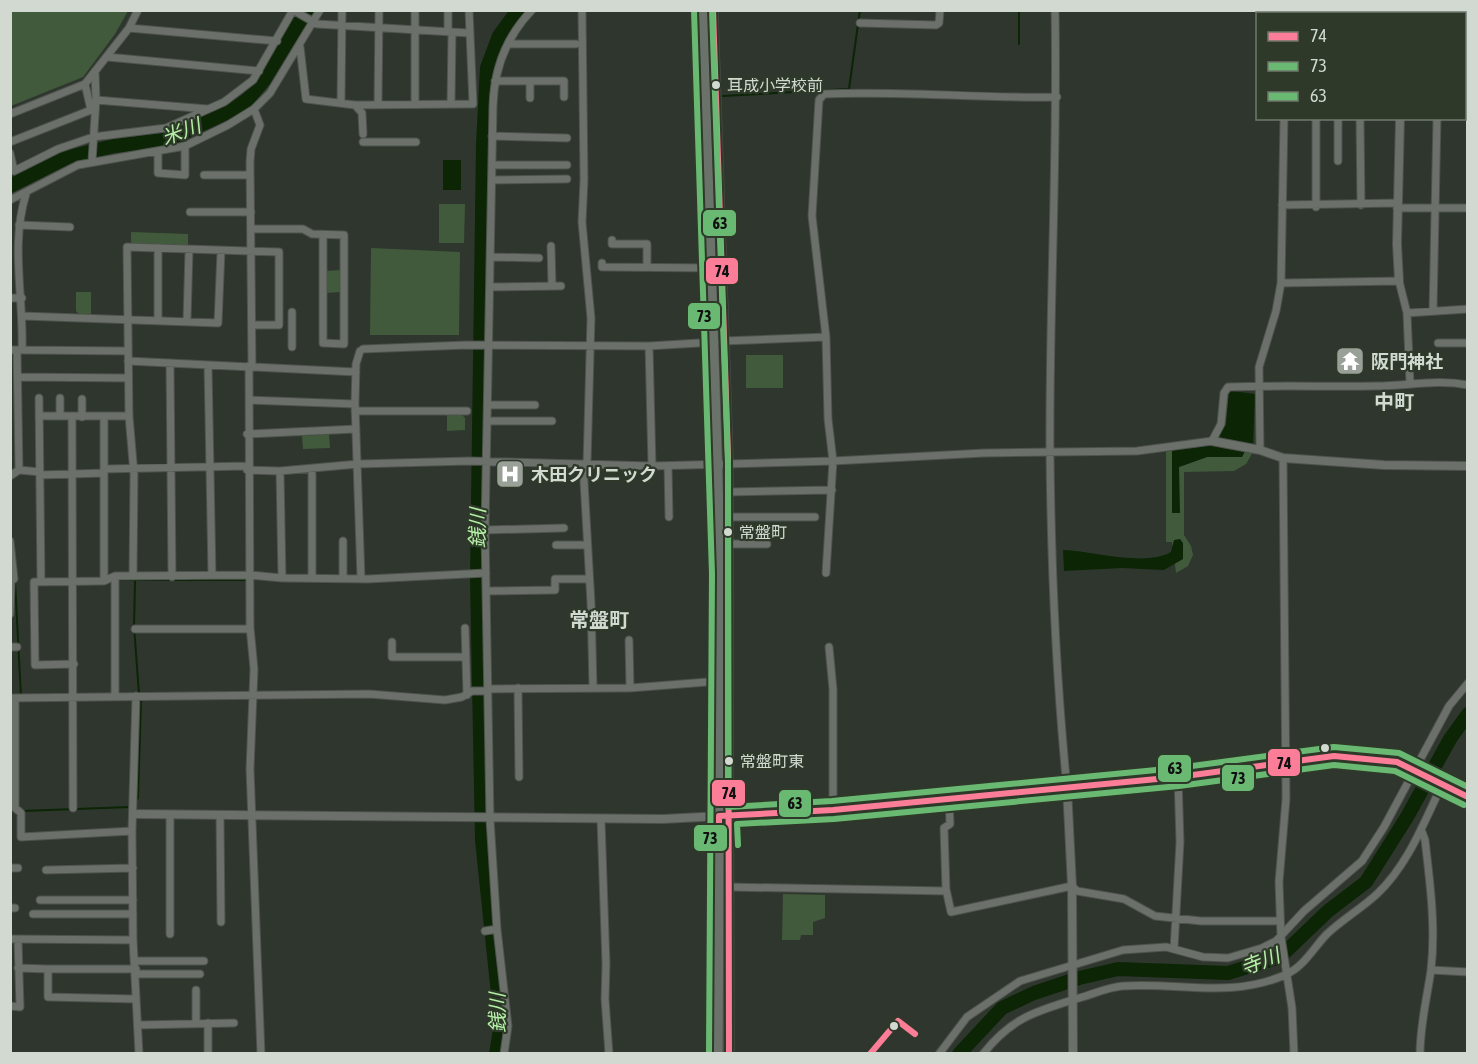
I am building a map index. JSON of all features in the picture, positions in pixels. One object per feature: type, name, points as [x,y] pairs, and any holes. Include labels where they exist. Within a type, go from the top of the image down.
[{"type":"main road","points":[[703,10],[707,268],[713,342]]},
{"type":"main road","points":[[713,10],[713,342],[717,464],[714,681],[729,887],[729,1053]]},
{"type":"main road","points":[[717,464],[728,492],[718,1053]]},
{"type":"street","points":[[10,114],[85,84],[129,28],[138,10]]},
{"type":"street","points":[[10,200],[92,159],[158,152],[185,146],[228,125],[254,109],[270,93],[300,47],[320,10]]},
{"type":"street","points":[[341,102],[342,10]]},
{"type":"street","points":[[378,104],[379,10]]},
{"type":"street","points":[[415,10],[415,104]]},
{"type":"street","points":[[448,10],[451,104]]},
{"type":"street","points":[[300,47],[306,99],[355,105],[473,104],[470,10]]},
{"type":"street","points":[[504,1053],[508,1026],[496,929],[489,819],[487,591],[484,573],[484,462],[488,421],[487,347],[491,257],[492,136],[495,81],[508,44],[532,10]]},
{"type":"street","points":[[582,10],[584,180],[582,222],[590,292],[585,464],[593,686]]},
{"type":"street","points":[[860,23],[936,25],[939,23],[940,10]]},
{"type":"street","points":[[1055,10],[1057,97],[1050,452],[1059,710],[1067,788],[1072,886],[1073,1053]]},
{"type":"street","points":[[10,153],[14,171],[58,149],[93,139],[166,128],[211,109],[241,92],[259,71],[294,11],[312,22],[341,26],[469,33]]},
{"type":"street","points":[[129,28],[277,41]]},
{"type":"street","points":[[508,44],[576,44]]},
{"type":"street","points":[[107,57],[259,71]]},
{"type":"street","points":[[92,159],[95,72]]},
{"type":"street","points":[[495,81],[564,81],[564,97]]},
{"type":"street","points":[[530,81],[530,98]]},
{"type":"street","points":[[85,84],[94,106]]},
{"type":"street","points":[[826,573],[833,461],[828,419],[826,337],[812,216],[819,100],[824,94],[851,92],[1008,98],[1057,97]]},
{"type":"street","points":[[355,105],[362,113],[363,138],[416,142]]},
{"type":"street","points":[[10,142],[94,106],[211,109]]},
{"type":"street","points":[[254,109],[260,125],[251,149],[250,175],[252,325],[247,468],[250,629],[254,696],[250,742],[261,1053]]},
{"type":"street","points":[[1260,450],[1259,367],[1276,311],[1281,283],[1284,120]]},
{"type":"street","points":[[1316,120],[1316,207]]},
{"type":"street","points":[[1338,120],[1338,161]]},
{"type":"street","points":[[1360,120],[1361,205]]},
{"type":"street","points":[[1400,120],[1397,205],[1399,281],[1407,314],[1410,383]]},
{"type":"street","points":[[1433,311],[1437,120]]},
{"type":"street","points":[[492,136],[567,138]]},
{"type":"street","points":[[158,152],[158,173],[185,175],[185,146]]},
{"type":"street","points":[[492,165],[567,165]]},
{"type":"street","points":[[204,175],[250,175]]},
{"type":"street","points":[[492,180],[567,179]]},
{"type":"street","points":[[18,470],[16,350],[23,316],[22,298],[14,264],[26,194]]},
{"type":"street","points":[[1282,205],[1316,207],[1397,205],[1467,208]]},
{"type":"street","points":[[190,212],[250,212]]},
{"type":"street","points":[[19,225],[70,227]]},
{"type":"street","points":[[251,229],[303,229],[312,234],[344,235],[344,344],[323,344],[322,235]]},
{"type":"street","points":[[612,240],[612,244],[647,244],[647,267]]},
{"type":"street","points":[[551,246],[552,286]]},
{"type":"street","points":[[133,575],[134,474],[131,469],[129,416],[127,248],[279,252],[279,325],[252,325]]},
{"type":"street","points":[[158,248],[158,321]]},
{"type":"street","points":[[187,321],[189,249]]},
{"type":"street","points":[[23,316],[218,323],[221,251]]},
{"type":"street","points":[[491,257],[539,258]]},
{"type":"street","points":[[602,263],[602,267],[707,268]]},
{"type":"street","points":[[1281,283],[1399,281]]},
{"type":"street","points":[[490,287],[561,286]]},
{"type":"street","points":[[10,298],[22,298]]},
{"type":"street","points":[[1407,314],[1467,309]]},
{"type":"street","points":[[292,312],[292,347]]},
{"type":"street","points":[[361,578],[355,408],[356,372],[362,350],[588,345],[649,346],[826,337]]},
{"type":"street","points":[[1438,343],[1467,343]]},
{"type":"street","points":[[649,346],[652,466]]},
{"type":"street","points":[[16,350],[128,351]]},
{"type":"street","points":[[128,361],[356,372]]},
{"type":"street","points":[[170,363],[172,577]]},
{"type":"street","points":[[208,365],[212,575]]},
{"type":"street","points":[[18,377],[128,378]]},
{"type":"street","points":[[1212,441],[1223,420],[1225,389],[1279,385],[1377,386],[1438,381],[1467,385]]},
{"type":"street","points":[[39,398],[41,582]]},
{"type":"street","points":[[60,398],[60,416]]},
{"type":"street","points":[[82,399],[82,417]]},
{"type":"street","points":[[249,400],[355,408],[467,411]]},
{"type":"street","points":[[488,405],[534,405]]},
{"type":"street","points":[[39,416],[129,416]]},
{"type":"street","points":[[104,416],[104,581]]},
{"type":"street","points":[[72,417],[73,808]]},
{"type":"street","points":[[488,421],[552,421]]},
{"type":"street","points":[[247,434],[356,429]]},
{"type":"street","points":[[10,476],[18,470],[40,474],[209,467],[280,471],[358,464],[471,462],[668,466],[1137,451],[1212,441],[1260,450],[1283,458],[1384,465],[1467,466]]},
{"type":"street","points":[[1283,458],[1286,800],[1279,882],[1281,939],[1292,1008],[1294,1053]]},
{"type":"street","points":[[668,466],[669,517]]},
{"type":"street","points":[[312,468],[312,578]]},
{"type":"street","points":[[280,471],[282,578]]},
{"type":"street","points":[[728,492],[832,490]]},
{"type":"street","points":[[728,517],[815,517]]},
{"type":"street","points":[[485,530],[564,528]]},
{"type":"street","points":[[10,541],[14,579],[11,581],[10,614]]},
{"type":"street","points":[[343,541],[344,578]]},
{"type":"street","points":[[728,544],[767,544]]},
{"type":"street","points":[[555,545],[587,545]]},
{"type":"street","points":[[74,664],[35,665],[34,582],[104,581],[115,576],[133,575],[172,577],[250,574],[282,578],[361,578],[484,573]]},
{"type":"street","points":[[115,576],[115,697]]},
{"type":"street","points":[[487,591],[555,590],[555,579],[589,579]]},
{"type":"street","points":[[465,628],[467,695]]},
{"type":"street","points":[[135,629],[250,629]]},
{"type":"street","points":[[629,640],[630,688]]},
{"type":"street","points":[[392,642],[392,657],[466,657]]},
{"type":"street","points":[[830,647],[833,689],[832,810]]},
{"type":"street","points":[[132,831],[21,837],[21,813],[15,808],[13,698],[369,694],[445,700],[474,691],[487,690],[593,686],[630,688],[714,681]]},
{"type":"street","points":[[939,1053],[967,1017],[1000,992],[1020,981],[1123,950],[1150,947],[1174,949],[1203,957],[1228,958],[1262,948],[1281,939],[1304,911],[1362,861],[1384,827],[1449,706],[1467,683]]},
{"type":"street","points":[[518,688],[519,777]]},
{"type":"street","points":[[136,696],[132,831],[133,940],[139,1053]]},
{"type":"street","points":[[134,814],[601,820],[724,816],[832,810],[1067,788],[1284,765],[1335,756],[1397,762],[1467,797]]},
{"type":"street","points":[[1174,949],[1180,842],[1178,777]]},
{"type":"street","points":[[983,1053],[1019,1019],[1073,997],[1123,986],[1229,990],[1285,973],[1309,956],[1336,925],[1377,894],[1400,868],[1441,784]]},
{"type":"street","points":[[949,798],[950,824],[944,828],[946,891],[951,912],[1072,886]]},
{"type":"street","points":[[170,816],[170,934]]},
{"type":"street","points":[[220,816],[221,922]]},
{"type":"street","points":[[601,820],[605,999],[609,1053]]},
{"type":"street","points":[[1420,1053],[1420,1034],[1431,970],[1433,912],[1425,840],[1421,829]]},
{"type":"street","points":[[45,870],[134,868]]},
{"type":"street","points":[[1072,886],[1077,891],[1125,898],[1155,916],[1281,921]]},
{"type":"street","points":[[729,887],[946,891]]},
{"type":"street","points":[[40,900],[133,900]]},
{"type":"street","points":[[33,914],[133,914]]},
{"type":"street","points":[[485,931],[496,929]]},
{"type":"street","points":[[10,1006],[20,1007],[14,939],[133,940]]},
{"type":"street","points":[[135,961],[204,961]]},
{"type":"street","points":[[48,969],[48,997],[136,999]]},
{"type":"street","points":[[16,970],[200,974]]},
{"type":"street","points":[[1431,970],[1467,972]]},
{"type":"street","points":[[196,990],[196,1024]]},
{"type":"street","points":[[208,1023],[208,1053]]},
{"type":"street","points":[[138,1025],[234,1023]]},
{"type":"shaded area","points":[[11,10],[128,11],[115,34],[83,77],[11,106]]},
{"type":"shaded area","points":[[443,160],[461,160],[461,190],[443,190]]},
{"type":"shaded area","points":[[439,204],[465,204],[464,243],[439,243]]},
{"type":"shaded area","points":[[131,232],[188,234],[188,248],[135,246],[131,242]]},
{"type":"shaded area","points":[[371,248],[460,252],[459,335],[370,335]]},
{"type":"shaded area","points":[[341,270],[341,292],[326,293],[326,271]]},
{"type":"shaded area","points":[[76,292],[91,292],[91,316],[80,315],[76,311]]},
{"type":"shaded area","points":[[746,355],[783,355],[783,388],[746,388]]},
{"type":"shaded area","points":[[1232,391],[1255,394],[1253,445],[1218,437],[1226,424],[1229,393]]},
{"type":"shaded area","points":[[447,414],[461,414],[465,418],[465,430],[447,431]]},
{"type":"shaded area","points":[[329,434],[330,448],[303,449],[302,436]]},
{"type":"shaded area","points":[[1215,445],[1246,449],[1242,457],[1207,457],[1179,467],[1180,513],[1172,513],[1172,450]]},
{"type":"shaded area","points":[[1246,449],[1253,452],[1246,464],[1234,471],[1184,472],[1184,535],[1191,546],[1193,555],[1188,566],[1176,573],[1172,542],[1166,542],[1166,452],[1172,450],[1179,467],[1207,457],[1242,457]]},
{"type":"shaded area","points":[[1180,539],[1183,543],[1183,559],[1164,570],[1122,568],[1064,571],[1063,550],[1147,558],[1171,552],[1174,540]]},
{"type":"shaded area","points":[[783,894],[825,895],[825,918],[813,922],[813,935],[801,935],[800,940],[782,940]]},
{"type":"waterway","name":"米川","points":[[10,186],[68,157],[114,146],[170,139],[231,111],[248,99],[264,80],[307,10]]},
{"type":"waterway","name":"銭川","points":[[496,1054],[501,1023],[482,840],[477,577],[483,144],[487,68],[499,36],[518,10]]},
{"type":"waterway","points":[[723,96],[849,89],[860,10]]},
{"type":"waterway","points":[[1019,10],[1019,44]]},
{"type":"waterway","points":[[698,97],[702,204]]},
{"type":"waterway","points":[[703,239],[712,620],[710,806]]},
{"type":"waterway","points":[[253,579],[367,582]]},
{"type":"waterway","points":[[118,580],[247,580]]},
{"type":"waterway","points":[[15,581],[21,697]]},
{"type":"waterway","points":[[135,581],[134,626],[139,694]]},
{"type":"waterway","points":[[134,802],[138,798],[141,699]]},
{"type":"waterway","name":"寺川","points":[[959,1054],[1002,1008],[1034,993],[1079,978],[1118,969],[1228,973],[1280,957],[1328,911],[1366,882],[1407,817],[1450,739],[1468,714]]},
{"type":"waterway","points":[[22,811],[130,807]]},
{"type":"waterway","points":[[710,975],[711,1054]]},
{"type":"transit line","name":"73","points":[[694,10],[712,574],[709,1054]]},
{"type":"transit line","name":"63","points":[[712,10],[728,464],[728,807],[832,801],[1177,768],[1334,747],[1399,753],[1468,787]]},
{"type":"transit line","name":"74","points":[[713,10],[728,456],[729,1054]]},
{"type":"transit line","name":"74","points":[[719,828],[719,816],[833,810],[1178,777],[1334,756],[1397,762],[1468,797]]},
{"type":"transit line","name":"73","points":[[738,845],[737,824],[834,819],[1179,786],[1334,765],[1395,771],[1464,805]]},
{"type":"transit line","name":"74","points":[[870,1054],[898,1021],[915,1034]]},
{"type":"place","name":"耳成小学校前","points":[[716,85]]},
{"type":"place","name":"阪門神社","points":[[1350,361]]},
{"type":"place","name":"木田クリニック","points":[[510,474]]},
{"type":"place","name":"常盤町","points":[[728,532]]},
{"type":"place","name":"常盤町東","points":[[729,761]]},
{"type":"district","name":"中町","points":[[1394,401]]},
{"type":"district","name":"常盤町","points":[[599,619]]}]
